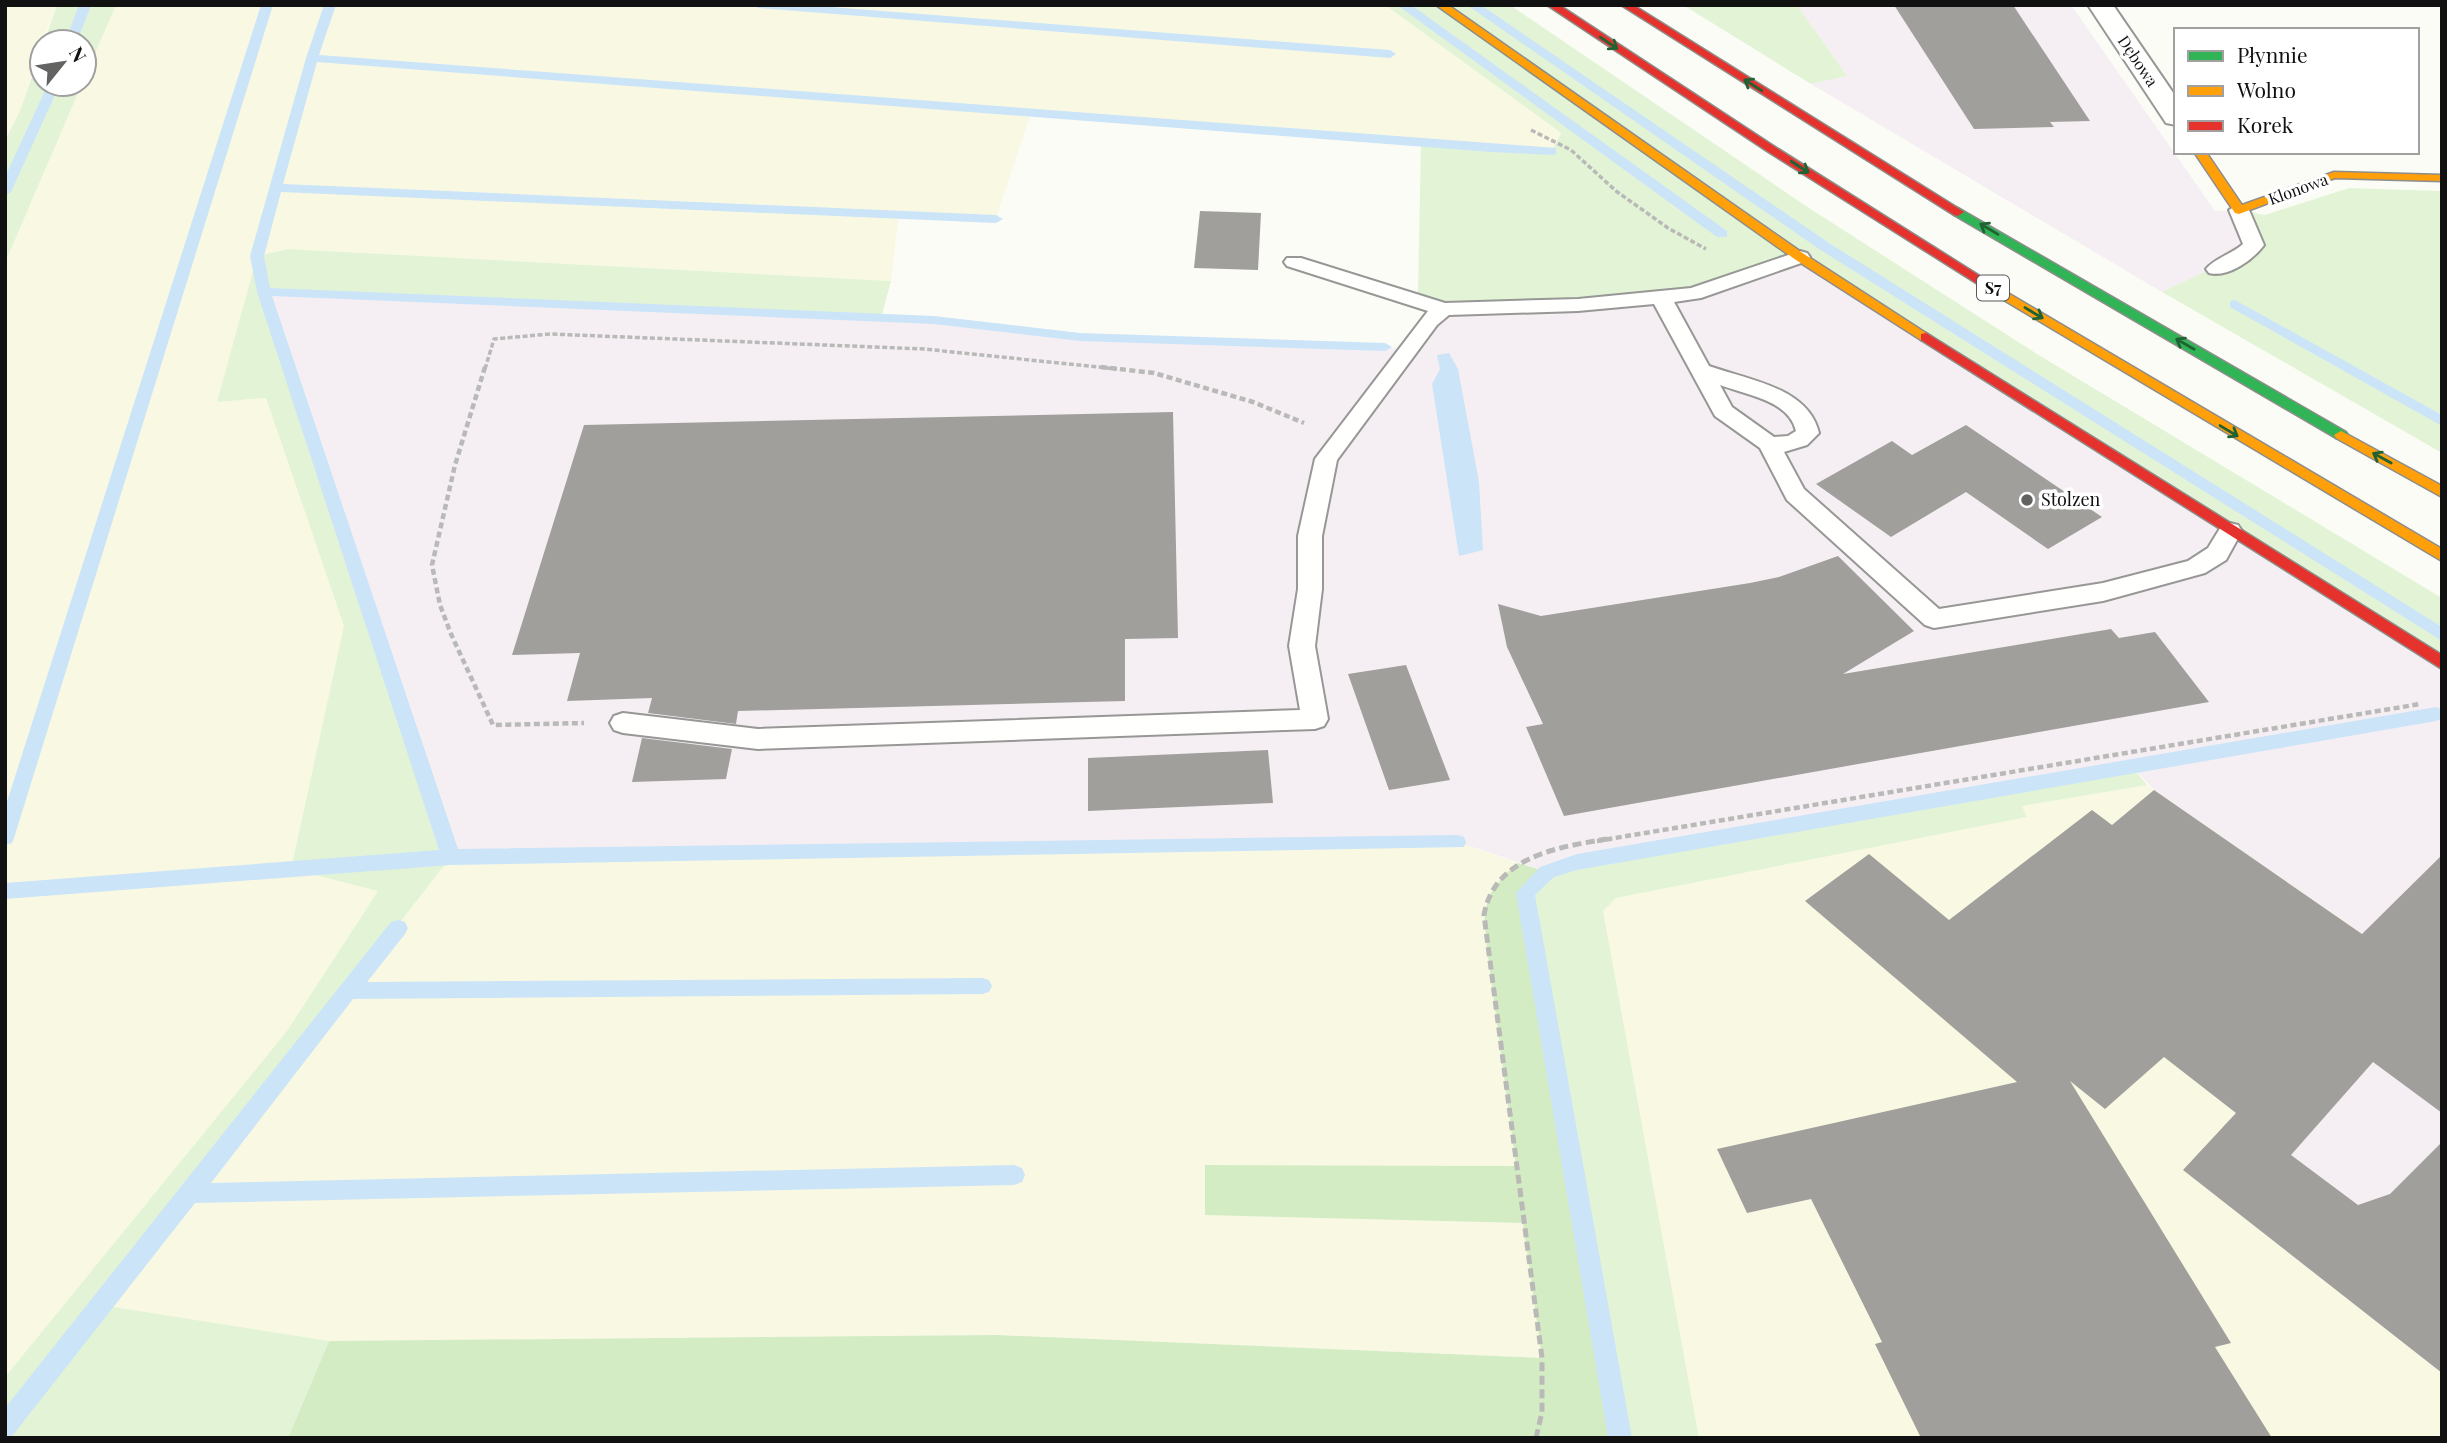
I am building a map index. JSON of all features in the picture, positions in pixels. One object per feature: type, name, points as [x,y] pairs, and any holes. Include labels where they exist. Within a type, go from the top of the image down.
[{"type":"main road","points":[[1441,5],[1800,257],[2442,663]]},
{"type":"main road","name":"S7","points":[[1552,5],[1804,170],[1986,283],[2442,556]]},
{"type":"main road","points":[[1626,5],[1866,156],[2089,289],[2442,492]]},
{"type":"main road","points":[[2201,154],[2239,210]]},
{"type":"main road","name":"Klonowa","points":[[2239,210],[2334,175],[2442,178]]},
{"type":"street","name":"Dębowa","points":[[2100,5],[2174,114]]},
{"type":"lane","points":[[2216,269],[2241,257],[2254,245],[2239,210]]},
{"type":"lane","points":[[1294,262],[1444,309],[1578,305],[1662,299],[1694,294],[1800,257]]},
{"type":"lane","points":[[1662,299],[1723,411],[1769,444],[1794,494],[1846,537],[1934,619],[2103,592],[2196,567],[2217,554],[2230,531]]},
{"type":"lane","points":[[623,723],[758,738],[1315,719],[1302,646],[1310,589],[1310,536],[1326,459],[1430,320],[1444,309]]},
{"type":"lane","points":[[1700,370],[1766,392],[1784,400],[1799,412],[1807,424],[1808,433],[1801,440],[1789,445],[1769,444]]},
{"type":"path","points":[[1531,130],[1571,150],[1616,191],[1657,221],[1749,275]]},
{"type":"path","points":[[623,723],[493,725],[440,605],[432,565],[455,465],[494,339],[550,334],[924,349],[1154,373],[1252,402],[1340,439]]},
{"type":"path","points":[[1535,1438],[1542,1412],[1542,1358],[1484,912],[1491,892],[1503,876],[1518,863],[1564,846],[2428,702]]},
{"type":"shaded area","points":[[1797,5],[2071,5],[2215,211],[2239,210],[2254,245],[2216,269],[2162,292],[1811,84],[1847,76]]},
{"type":"shaded area","points":[[1800,257],[2442,663],[2442,1373],[2183,1170],[2236,1113],[2154,790],[2132,766],[1577,862],[1547,872],[1457,842],[451,857],[264,292],[934,320],[1080,337],[1385,347],[1406,350],[1444,309]]},
{"type":"green space","points":[[5,5],[57,5],[48,28],[28,28],[28,85],[19,113],[5,141]]},
{"type":"green space","points":[[57,5],[116,5],[98,47],[98,28],[49,28]]},
{"type":"green space","points":[[116,5],[1385,5],[1561,133],[1552,151],[1031,113],[996,219],[899,215],[891,281],[288,249],[257,256],[218,402],[266,398],[345,626],[291,869],[379,890],[287,1031],[5,1377],[5,263],[76,98],[98,98],[98,47]]},
{"type":"green space","points":[[1385,5],[1510,5],[1809,208],[2037,354],[2442,598],[2442,663],[1801,257],[1694,294],[1444,309],[1413,299],[1418,291],[1421,143],[1552,151],[1561,133]]},
{"type":"green space","points":[[1683,5],[1797,5],[1847,76],[1811,84]]},
{"type":"green space","points":[[28,88],[28,98],[76,98],[5,263],[5,141]]},
{"type":"green space","points":[[2349,188],[2442,191],[2442,453],[2162,292],[2249,251],[2239,210],[2265,215]]},
{"type":"green space","points":[[288,249],[891,281],[881,318],[264,292],[451,857],[101,1305],[329,1341],[288,1438],[5,1438],[5,1377],[287,1031],[378,891],[291,869],[344,626],[266,398],[217,402],[257,256]]},
{"type":"green space","points":[[2132,766],[2147,785],[2022,806],[2027,817],[1616,898],[1603,911],[1699,1438],[1620,1438],[1525,893],[1547,872],[1577,862]]},
{"type":"green space","points":[[2147,785],[2389,952],[2183,1170],[2442,1373],[2442,1438],[1699,1438],[1602,911],[1616,898],[2026,817],[2021,806]]},
{"type":"green space","points":[[1457,842],[1518,863],[1503,876],[1491,893],[1484,912],[1516,1166],[1206,1165],[1205,1215],[1524,1223],[1542,1358],[997,1335],[329,1341],[101,1306],[451,857]]},
{"type":"green space","points":[[1518,863],[1547,872],[1525,893],[1620,1438],[288,1438],[329,1341],[997,1335],[1542,1358],[1523,1223],[1205,1215],[1205,1165],[1516,1166],[1484,912],[1491,893],[1503,876]]},
{"type":"water","points":[[1449,353],[1458,369],[1479,482],[1483,550],[1459,556],[1432,384],[1440,369],[1437,355]]},
{"type":"building","points":[[1894,5],[2013,5],[2090,121],[2050,122],[2054,127],[1974,129]]},
{"type":"building","points":[[1200,211],[1261,213],[1258,270],[1194,268]]},
{"type":"building","points":[[1173,412],[1178,638],[1125,639],[1125,701],[738,711],[736,724],[648,713],[652,698],[567,701],[580,653],[512,655],[584,425]]},
{"type":"building","points":[[1966,425],[2102,517],[2048,549],[1966,492],[1891,537],[1816,484],[1892,441],[1912,455]]},
{"type":"building","points":[[1838,556],[1914,631],[1843,674],[2111,629],[2119,638],[2155,632],[2209,702],[1564,816],[1526,727],[1543,724],[1507,647],[1498,604],[1541,616],[1750,583],[1779,577]]},
{"type":"building","points":[[1406,665],[1450,780],[1389,790],[1348,674]]},
{"type":"building","points":[[642,738],[732,749],[726,779],[632,782]]},
{"type":"building","points":[[1268,750],[1273,803],[1088,811],[1088,758]]},
{"type":"building","points":[[2154,790],[2362,934],[2442,855],[2442,1113],[2373,1062],[2291,1155],[2358,1205],[2390,1194],[2442,1142],[2442,1373],[2183,1170],[2236,1113],[2164,1057],[2105,1109],[2070,1081],[2231,1343],[2215,1347],[2272,1438],[1921,1438],[1875,1344],[1882,1342],[1811,1199],[1747,1213],[1717,1149],[2017,1082],[1805,901],[1869,854],[1949,920],[2092,810],[2112,825]]},
{"type":"waterway","points":[[76,28],[85,5]]},
{"type":"waterway","points":[[5,838],[267,5]]},
{"type":"waterway","points":[[312,58],[330,5]]},
{"type":"waterway","points":[[758,5],[1390,54]]},
{"type":"waterway","points":[[1403,5],[1722,234]]},
{"type":"waterway","points":[[1473,5],[1824,246],[2442,635]]},
{"type":"waterway","points":[[264,292],[257,256],[312,58]]},
{"type":"waterway","points":[[312,58],[1552,151]]},
{"type":"waterway","points":[[5,192],[48,98]]},
{"type":"waterway","points":[[276,188],[996,219]]},
{"type":"waterway","points":[[264,292],[934,320],[1080,337],[1385,347]]},
{"type":"waterway","points":[[264,292],[451,857]]},
{"type":"waterway","points":[[2235,304],[2442,421]]},
{"type":"waterway","points":[[1620,1438],[1525,893],[1547,872],[1577,862],[2436,714]]},
{"type":"waterway","points":[[451,857],[1457,842]]},
{"type":"waterway","points":[[5,891],[451,857]]},
{"type":"waterway","points":[[5,1427],[398,928]]},
{"type":"waterway","points":[[349,991],[982,986]]},
{"type":"waterway","points":[[190,1193],[1014,1175]]},
{"type":"traffic: fast","points":[[1958,212],[2341,435]]},
{"type":"traffic: slow","points":[[1441,5],[1800,257],[1926,337]]},
{"type":"traffic: slow","points":[[2201,154],[2239,210],[2334,175],[2442,178]]},
{"type":"traffic: slow","points":[[1996,290],[2442,556]]},
{"type":"traffic: slow","points":[[2341,435],[2442,492]]},
{"type":"traffic: jam","points":[[1552,5],[1771,149],[1996,290]]},
{"type":"traffic: jam","points":[[1626,5],[1958,212]]},
{"type":"traffic: jam","points":[[1926,337],[2442,663]]},
{"type":"place","name":"Stolzen","points":[[2027,500]]}]
